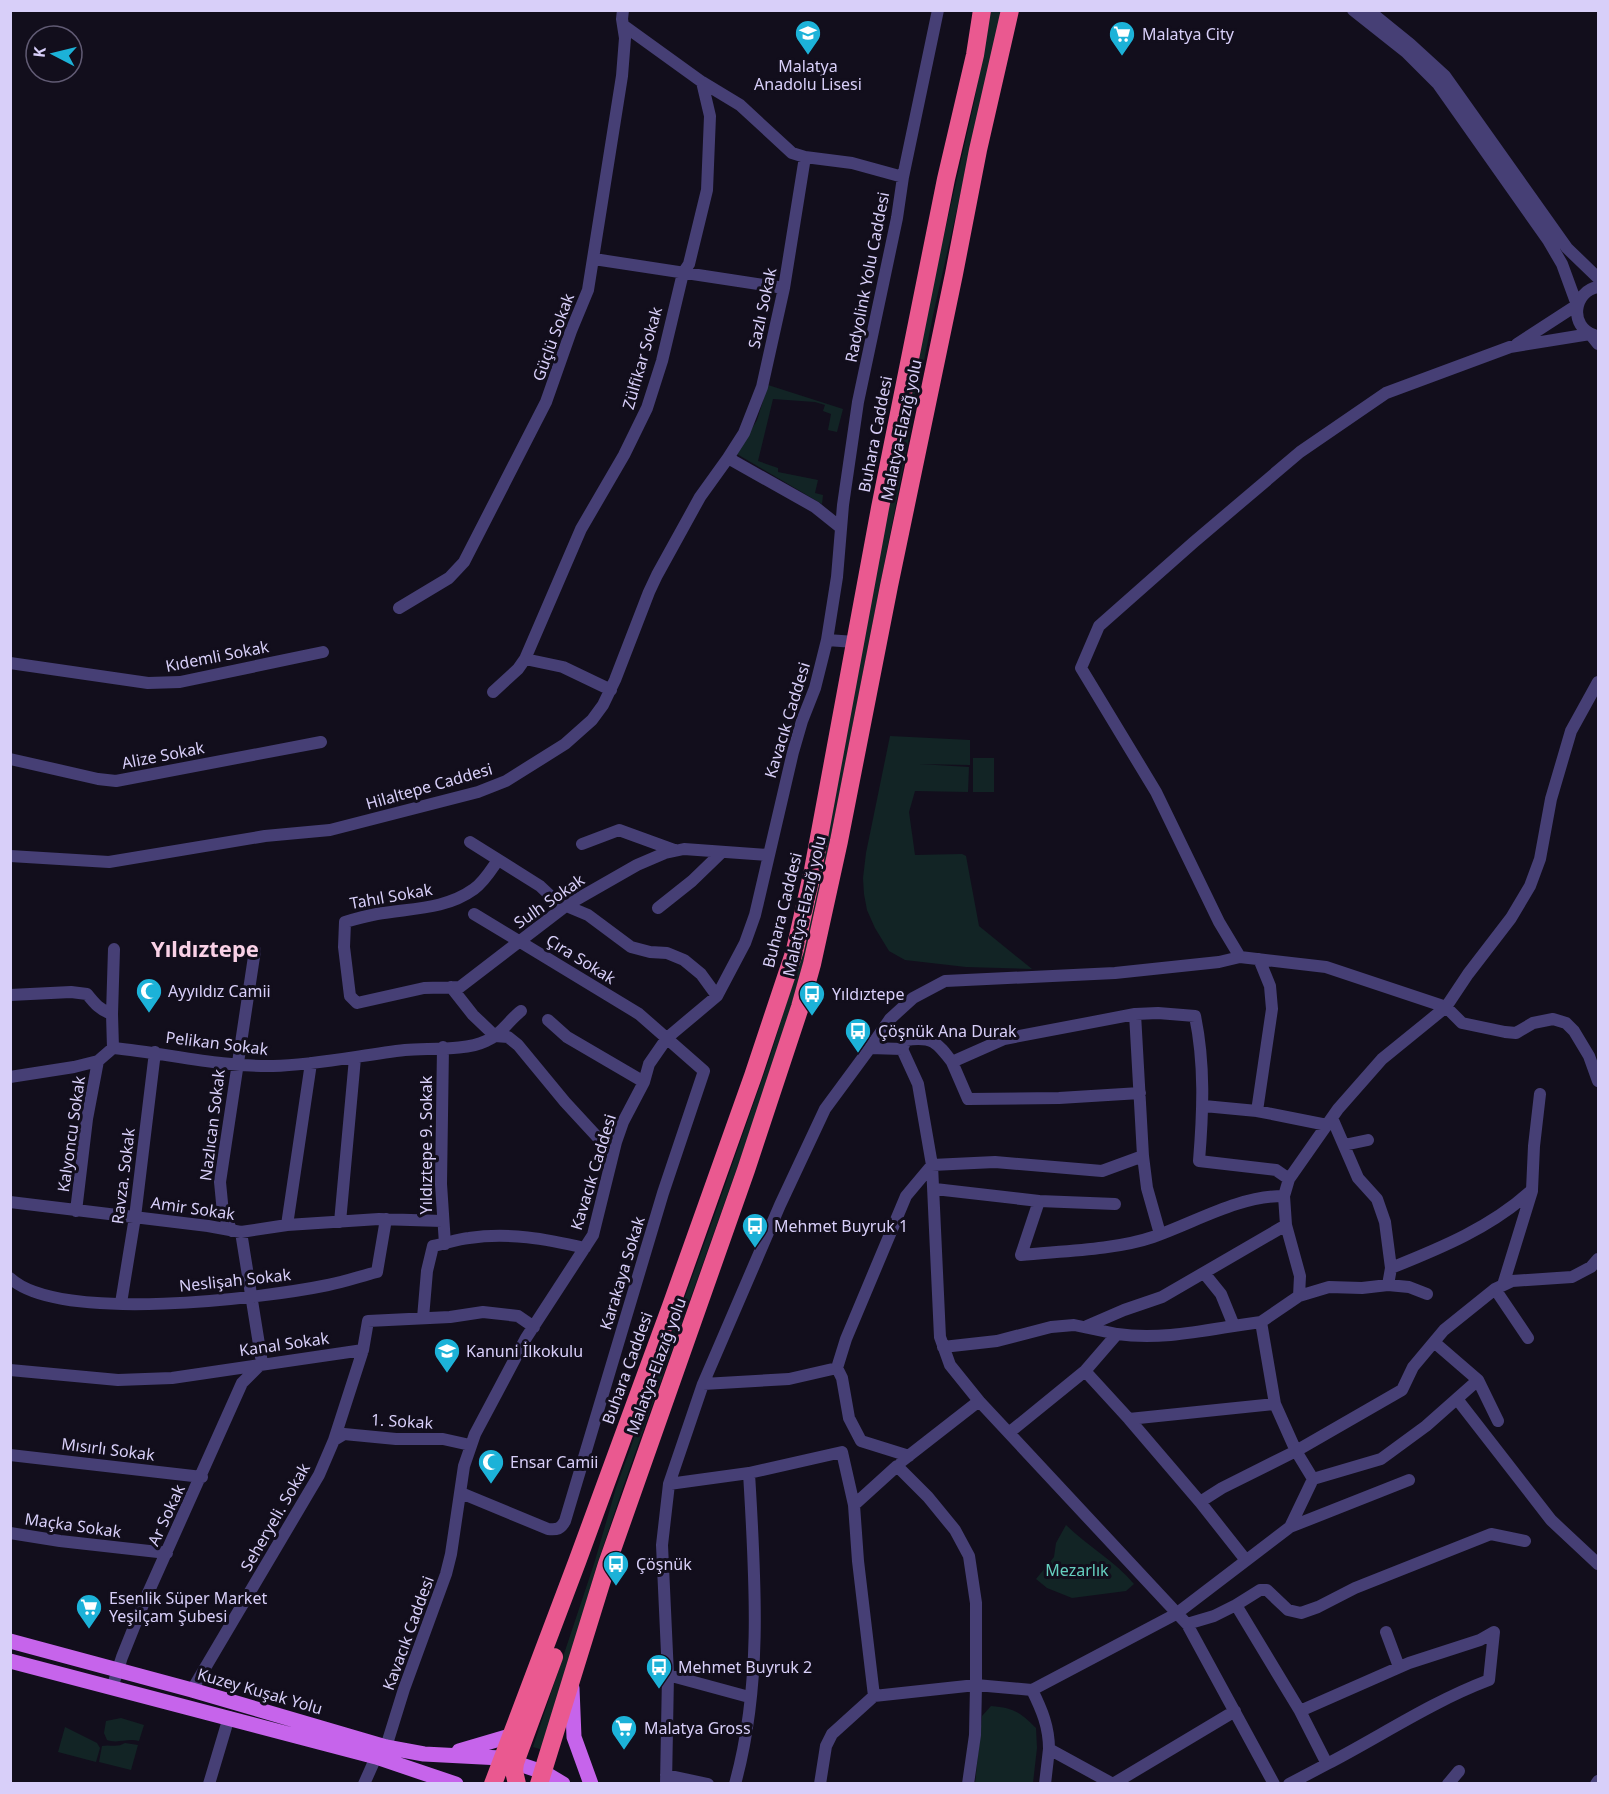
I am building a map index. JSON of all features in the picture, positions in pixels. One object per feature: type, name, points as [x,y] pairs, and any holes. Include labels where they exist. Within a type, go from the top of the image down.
[{"type":"highway","name":"Buhara Caddesi","points":[[493,1784],[511,1752],[595,1512],[725,1157],[795,950],[813,870],[855,642],[946,179],[974,58],[982,10]]},
{"type":"highway","name":"Malatya-Elazığ yolu","points":[[543,1772],[607,1564],[746,1170],[812,964],[978,150],[1010,10]]},
{"type":"highway","points":[[511,1752],[543,1772]]},
{"type":"highway","points":[[511,1752],[515,1784]]},
{"type":"main road","name":"Kuzey Kuşak Yolu","points":[[10,1641],[192,1690],[381,1752],[456,1784]]},
{"type":"main road","name":"Kuzey Kuşak Yolu","points":[[10,1661],[229,1717],[381,1752],[441,1755],[511,1752]]},
{"type":"main road","points":[[572,1678],[574,1737],[591,1784]]},
{"type":"main road","points":[[441,1755],[484,1745],[511,1752]]},
{"type":"main road","points":[[543,1772],[563,1784]]},
{"type":"street","name":"Güçlü Sokak","points":[[399,608],[449,578],[469,555],[546,402],[588,291],[622,76],[625,38],[623,10]]},
{"type":"street","points":[[903,177],[938,10]]},
{"type":"street","points":[[1353,10],[1406,52],[1438,84],[1548,240],[1562,264],[1577,305],[1578,322],[1594,335],[1599,344]]},
{"type":"street","points":[[1368,10],[1445,76],[1567,248],[1599,278]]},
{"type":"street","name":"Radyolink Yolu Caddesi","points":[[623,25],[702,82],[740,105],[792,153],[805,157],[852,163],[903,177],[895,229],[858,402],[840,527]]},
{"type":"street","name":"Zülfikar Sokak","points":[[493,692],[518,669],[525,659],[581,529],[624,455],[647,408],[662,361],[683,273],[689,264],[707,190],[710,116],[702,82]]},
{"type":"street","name":"Sazlı Sokak","points":[[728,458],[744,433],[757,402],[784,288],[805,157]]},
{"type":"street","points":[[594,259],[784,288]]},
{"type":"street","points":[[1240,957],[1219,922],[1156,792],[1081,668],[1099,626],[1299,452],[1386,393],[1510,347],[1577,305],[1586,292],[1599,287]]},
{"type":"street","points":[[1510,347],[1594,335]]},
{"type":"street","points":[[728,458],[815,507],[840,527]]},
{"type":"street","name":"Hilaltepe Caddesi","points":[[10,856],[90,862],[124,861],[265,836],[330,830],[478,792],[506,781],[565,744],[592,720],[611,690],[653,584],[700,497],[728,458]]},
{"type":"street","name":"Kavacık Caddesi","points":[[364,1784],[381,1752],[446,1574],[464,1466],[470,1445],[513,1359],[585,1248],[595,1228],[623,1122],[644,1082],[650,1064],[667,1038],[717,996],[745,943],[755,915],[796,741],[815,688],[827,640],[840,549],[840,527]]},
{"type":"street","points":[[827,640],[855,642]]},
{"type":"street","name":"Kıdemli Sokak","points":[[10,663],[148,683],[164,683],[180,682],[323,652]]},
{"type":"street","points":[[525,659],[563,667],[611,690]]},
{"type":"street","points":[[1299,1296],[1300,1276],[1286,1225],[1284,1196],[1289,1179],[1329,1121],[1382,1059],[1446,1007],[1511,918],[1530,886],[1540,859],[1551,799],[1571,731],[1599,682]]},
{"type":"street","name":"Alize Sokak","points":[[10,759],[116,781],[321,742]]},
{"type":"street","points":[[582,844],[619,830],[674,850]]},
{"type":"street","points":[[470,842],[540,886],[557,902],[588,915],[631,947],[650,952],[667,953],[684,960],[696,970],[717,996]]},
{"type":"street","name":"Sulh Sokak","points":[[357,1003],[424,988],[460,987],[567,905],[637,866],[674,850],[768,855]]},
{"type":"street","points":[[658,908],[692,881],[722,852]]},
{"type":"street","name":"Tahıl Sokak","points":[[357,1003],[350,996],[344,947],[345,922],[377,914],[431,908],[443,904],[475,889],[498,860]]},
{"type":"street","name":"Çıra Sokak","points":[[474,914],[639,1014],[667,1038]]},
{"type":"street","points":[[10,1077],[98,1061],[113,1048],[114,950]]},
{"type":"street","name":"Nazlıcan Sokak","points":[[255,950],[236,1063],[220,1182],[223,1214],[236,1232],[252,1298],[262,1363]]},
{"type":"street","points":[[708,1784],[666,1779],[668,1675],[662,1545],[669,1484],[703,1384],[776,1214],[825,1109],[890,1018],[914,998],[945,981],[1115,973],[1219,962],[1240,957],[1326,967],[1446,1007],[1462,1023],[1516,1033],[1533,1023],[1553,1018],[1566,1023],[1574,1031],[1589,1056],[1599,1081]]},
{"type":"street","points":[[1257,1111],[1272,1009],[1270,986],[1259,959]]},
{"type":"street","points":[[451,987],[473,1015],[495,1036],[508,1037],[518,1045],[565,1102],[613,1154]]},
{"type":"street","points":[[10,995],[71,992],[87,994],[103,1011],[112,1014]]},
{"type":"street","points":[[495,1036],[521,1011]]},
{"type":"street","points":[[952,1062],[1004,1039],[1135,1014],[1158,1012],[1195,1016],[1202,1067],[1204,1106],[1199,1161],[1276,1170],[1289,1179]]},
{"type":"street","points":[[1135,1014],[1143,1156],[1147,1188],[1160,1234]]},
{"type":"street","points":[[549,1020],[567,1037],[644,1082]]},
{"type":"street","name":"Pelikan Sokak","points":[[113,1048],[195,1059],[274,1066],[486,1042],[495,1036]]},
{"type":"street","name":"Karakaya Sokak","points":[[461,1493],[548,1529],[561,1528],[565,1521],[663,1193],[704,1071],[667,1038]]},
{"type":"street","points":[[1140,1093],[1059,1098],[968,1099],[952,1062],[938,1044],[923,1038],[906,1040],[902,1049],[918,1084],[933,1165],[940,1337],[950,1365],[979,1401],[1187,1624],[1274,1784]]},
{"type":"street","name":"Yıldıztepe 9. Sokak","points":[[443,1047],[441,1184],[445,1244]]},
{"type":"street","points":[[870,1048],[902,1049]]},
{"type":"street","name":"Ravza. Sokak","points":[[121,1304],[135,1216],[155,1052]]},
{"type":"street","points":[[340,1222],[355,1058]]},
{"type":"street","name":"Kalyoncu Sokak","points":[[76,1211],[87,1119],[98,1061]]},
{"type":"street","points":[[286,1225],[311,1063]]},
{"type":"street","points":[[1528,1338],[1499,1287],[1532,1190],[1540,1094]]},
{"type":"street","points":[[1204,1106],[1329,1121]]},
{"type":"street","points":[[1329,1121],[1344,1145],[1358,1178],[1377,1199],[1385,1222],[1391,1268],[1388,1285]]},
{"type":"street","points":[[1344,1145],[1368,1140]]},
{"type":"street","points":[[909,1456],[861,1441],[849,1419],[842,1378],[837,1368],[846,1339],[906,1196],[933,1165],[995,1162],[1102,1171],[1143,1156]]},
{"type":"street","points":[[934,1189],[1040,1201],[1115,1204]]},
{"type":"street","points":[[1391,1268],[1443,1247],[1485,1225],[1532,1190]]},
{"type":"street","points":[[1040,1201],[1021,1255],[1120,1244],[1160,1234],[1232,1206],[1269,1196],[1284,1196]]},
{"type":"street","name":"Amir Sokak","points":[[10,1202],[135,1216],[236,1232],[286,1225],[386,1219],[442,1221]]},
{"type":"street","name":"Neslişah Sokak","points":[[10,1278],[22,1286],[47,1294],[92,1302],[121,1304],[208,1302],[252,1298],[329,1285],[377,1272],[386,1219]]},
{"type":"street","points":[[1087,1326],[1162,1297],[1286,1225]]},
{"type":"street","points":[[423,1317],[427,1271],[433,1245],[468,1238],[507,1235],[536,1237],[585,1248]]},
{"type":"street","points":[[1200,1502],[1222,1488],[1296,1451],[1402,1390],[1413,1367],[1444,1330],[1499,1287],[1512,1281],[1572,1277],[1591,1267],[1599,1259]]},
{"type":"street","points":[[1204,1274],[1221,1294],[1234,1326]]},
{"type":"street","points":[[943,1347],[997,1341],[1051,1327],[1074,1325],[1134,1336],[1179,1335],[1261,1322],[1299,1296],[1329,1287],[1362,1288],[1388,1285],[1410,1287],[1427,1294]]},
{"type":"street","points":[[363,1350],[368,1322],[483,1312],[518,1316],[534,1327]]},
{"type":"street","points":[[1261,1322],[1275,1404],[1296,1451],[1313,1479]]},
{"type":"street","points":[[1010,1432],[1085,1371],[1117,1334]]},
{"type":"street","points":[[1434,1342],[1478,1380],[1498,1421]]},
{"type":"street","name":"Kanal Sokak","points":[[10,1370],[141,1380],[172,1378],[363,1350]]},
{"type":"street","name":"Seheryeli. Sokak","points":[[192,1690],[319,1475],[334,1440],[363,1350]]},
{"type":"street","name":"Ar Sokak","points":[[112,1688],[132,1631],[242,1383],[262,1363]]},
{"type":"street","points":[[703,1384],[789,1379],[837,1368]]},
{"type":"street","points":[[1085,1371],[1200,1502],[1245,1559]]},
{"type":"street","points":[[1290,1527],[1313,1479],[1381,1459],[1478,1380]]},
{"type":"street","points":[[1457,1399],[1551,1520],[1599,1564]]},
{"type":"street","points":[[854,1505],[909,1456],[979,1401]]},
{"type":"street","points":[[1129,1419],[1275,1404]]},
{"type":"street","name":"1. Sokak","points":[[334,1440],[344,1434],[396,1439],[443,1440],[470,1445]]},
{"type":"street","points":[[669,1484],[749,1473],[842,1452],[861,1441]]},
{"type":"street","points":[[842,1452],[854,1505],[858,1561],[874,1696]]},
{"type":"street","name":"Mısırlı Sokak","points":[[10,1455],[202,1477]]},
{"type":"street","points":[[897,1466],[928,1497],[955,1530],[969,1556],[976,1603],[976,1684],[975,1735],[968,1784]]},
{"type":"street","points":[[735,1784],[742,1757],[754,1647],[749,1473]]},
{"type":"street","points":[[820,1784],[826,1746],[832,1734],[874,1696],[976,1684],[1032,1690],[1176,1614],[1245,1559],[1290,1527],[1409,1479]]},
{"type":"street","name":"Maçka Sokak","points":[[10,1533],[166,1553]]},
{"type":"street","points":[[1187,1624],[1214,1616],[1260,1590],[1267,1590],[1288,1610],[1301,1613],[1355,1588],[1491,1534],[1525,1541]]},
{"type":"street","points":[[1236,1605],[1300,1711],[1327,1764]]},
{"type":"street","points":[[1386,1632],[1400,1667]]},
{"type":"street","points":[[1289,1784],[1373,1740],[1434,1703],[1489,1680],[1494,1632],[1480,1640],[1400,1667],[1300,1711]]},
{"type":"street","points":[[668,1675],[749,1697]]},
{"type":"street","points":[[1032,1690],[1049,1731],[1045,1784]]},
{"type":"street","points":[[1113,1784],[1235,1711]]},
{"type":"street","points":[[209,1784],[229,1717]]},
{"type":"street","points":[[1049,1749],[1113,1784],[1129,1780],[1134,1784]]},
{"type":"street","points":[[1448,1784],[1459,1771]]},
{"type":"green space","points":[[990,11],[1004,11],[933,315],[813,928],[777,1056],[597,1565],[543,1750],[533,1747],[594,1564],[616,1488],[771,1054],[790,991],[926,314],[974,103]]},
{"type":"green space","points":[[768,385],[843,409],[837,432],[828,430],[831,414],[823,411],[825,405],[815,402],[773,399],[758,461],[778,468],[778,472],[818,480],[815,493],[823,495],[822,504],[737,454],[757,420]]},
{"type":"green space","points":[[890,736],[970,740],[970,765],[919,764],[969,767],[968,792],[915,791],[909,812],[915,855],[962,854],[966,856],[979,926],[1032,969],[966,967],[905,960],[889,951],[867,910],[863,878]]},
{"type":"green space","points":[[973,758],[994,758],[994,792],[973,792]]},
{"type":"green space","name":"Mezarlık","points":[[1066,1525],[1134,1584],[1126,1591],[1072,1598],[1047,1588],[1036,1579],[1054,1557],[1056,1543]]},
{"type":"green space","points":[[991,1706],[1016,1712],[1036,1728],[1037,1748],[1033,1783],[975,1784],[982,1716]]},
{"type":"green space","points":[[121,1718],[144,1725],[139,1741],[107,1740],[104,1733],[106,1721]]},
{"type":"green space","points":[[65,1727],[97,1743],[100,1748],[96,1762],[58,1752]]},
{"type":"green space","points":[[125,1743],[138,1745],[131,1770],[99,1762],[102,1746]]},
{"type":"place","name":"Malatya Anadolu Lisesi","points":[[808,56]]},
{"type":"place","name":"Malatya City","points":[[1122,57]]},
{"type":"place","name":"Ayyıldız Camii","points":[[149,1014]]},
{"type":"place","name":"Yıldıztepe","points":[[812,1017]]},
{"type":"place","name":"Çöşnük Ana Durak","points":[[858,1054]]},
{"type":"place","name":"Mehmet Buyruk 1","points":[[755,1249]]},
{"type":"place","name":"Kanuni İlkokulu","points":[[447,1374]]},
{"type":"place","name":"Ensar Camii","points":[[491,1485]]},
{"type":"place","name":"Çöşnük","points":[[616,1587]]},
{"type":"place","name":"Esenlik Süper Market Yeşilçam Şubesi","points":[[89,1630]]},
{"type":"place","name":"Mehmet Buyruk 2","points":[[659,1690]]},
{"type":"place","name":"Malatya Gross","points":[[624,1751]]},
{"type":"district","name":"Yıldıztepe","points":[[205,949]]}]
